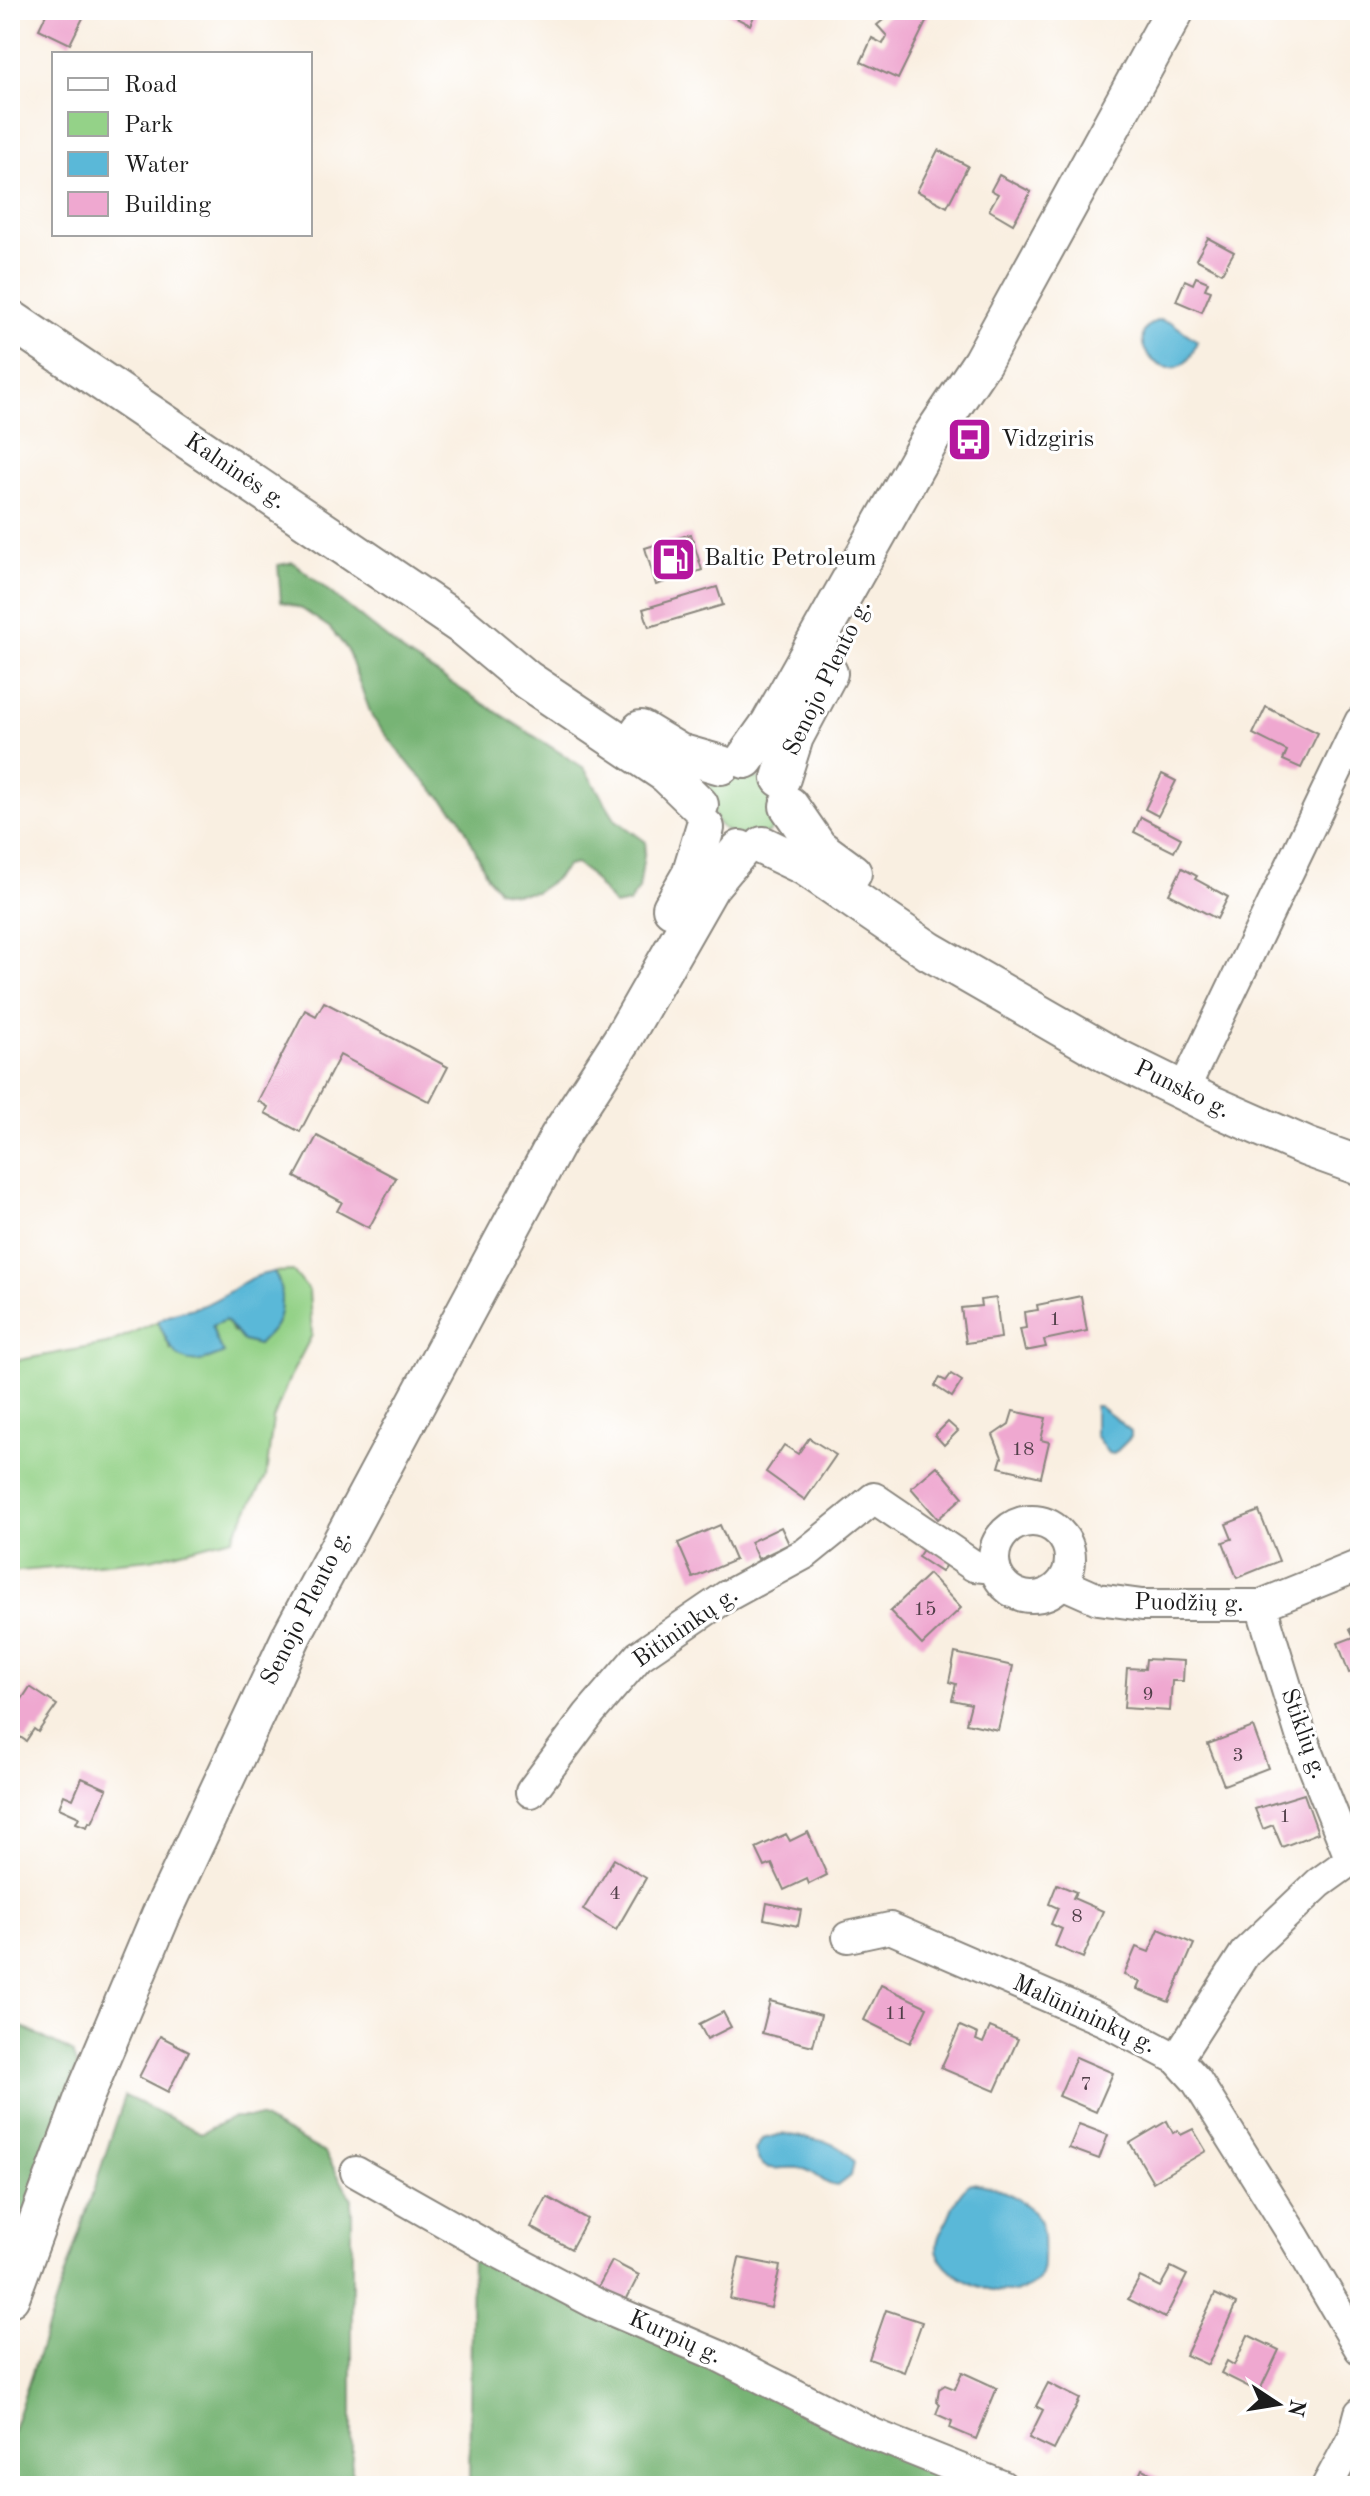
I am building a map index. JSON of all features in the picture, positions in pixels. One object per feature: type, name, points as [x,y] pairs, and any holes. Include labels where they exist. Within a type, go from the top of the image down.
[{"type":"main road","name":"Senojo Plento g.","points":[[733,762],[770,724],[931,438],[982,362],[1175,10]]},
{"type":"main road","name":"Kalninės g.","points":[[10,319],[460,624],[527,680],[667,774],[702,816]]},
{"type":"main road","name":"Senojo Plento g.","points":[[785,792],[794,737],[954,431],[982,362]]},
{"type":"main road","name":"Kalninės g.","points":[[460,624],[537,665],[679,753],[733,762]]},
{"type":"main road","points":[[733,762],[759,762],[785,792],[786,822],[777,836],[752,848],[727,847],[714,839],[702,816],[701,790],[709,776],[733,762]]},
{"type":"main road","name":"Punsko g.","points":[[785,792],[818,848],[939,937],[1012,997]]},
{"type":"main road","name":"Senojo Plento g.","points":[[10,2297],[85,2095],[161,1915],[293,1633],[559,1137],[607,1028],[691,875],[702,816]]},
{"type":"main road","name":"Senojo Plento g.","points":[[559,1137],[622,1040],[710,886],[752,848]]},
{"type":"main road","name":"Punsko g.","points":[[752,848],[805,866],[929,951],[1108,1054],[1307,1147],[1360,1166]]},
{"type":"street","points":[[1183,1091],[1360,722]]},
{"type":"street","name":"Bitininkų g.","points":[[531,1792],[589,1714],[639,1656],[727,1596],[806,1553],[874,1498],[974,1566],[995,1568]]},
{"type":"street","points":[[1022,1522],[1046,1523],[1064,1538],[1069,1549],[1070,1561],[1062,1583],[1053,1591],[1030,1597],[1007,1588],[995,1568],[996,1545],[1011,1526],[1022,1522]]},
{"type":"street","name":"Puodžių g.","points":[[1062,1583],[1098,1599],[1142,1605],[1261,1605],[1360,1565]]},
{"type":"street","name":"Stiklių g.","points":[[1261,1605],[1301,1735],[1356,1859]]},
{"type":"street","points":[[1177,2059],[1245,1953],[1319,1883],[1356,1859]]},
{"type":"street","name":"Malūnininkų g.","points":[[848,1937],[890,1928],[1105,2021],[1177,2059],[1205,2094],[1360,2349]]},
{"type":"street","name":"Kurpių g.","points":[[356,2172],[595,2303],[717,2355],[873,2434],[1002,2486]]},
{"type":"street","points":[[1327,2486],[1354,2436],[1360,2413]]},
{"type":"green space","points":[[293,562],[406,654],[584,768],[616,820],[646,842],[639,889],[629,903],[615,906],[588,873],[576,864],[567,866],[536,892],[515,894],[498,890],[488,878],[460,817],[414,770],[372,717],[347,649],[330,628],[302,609],[281,601],[278,565]]},
{"type":"green space","points":[[748,773],[772,790],[779,805],[769,833],[733,834],[719,824],[715,816],[708,790],[711,785],[725,776]]},
{"type":"green space","points":[[293,1271],[309,1291],[312,1335],[273,1419],[266,1477],[232,1538],[151,1559],[10,1572],[10,1365],[14,1361],[107,1344],[158,1321],[171,1350],[216,1340],[212,1325],[226,1320],[232,1331],[258,1345],[274,1327],[280,1312],[280,1290],[274,1272]]},
{"type":"green space","points":[[10,2021],[72,2052],[77,2067],[10,2253]]},
{"type":"green space","points":[[125,2096],[201,2133],[234,2117],[259,2117],[325,2153],[352,2199],[352,2486],[10,2486],[10,2438]]},
{"type":"green space","points":[[472,2250],[945,2478],[943,2486],[469,2486]]},
{"type":"water","points":[[1159,320],[1172,323],[1197,341],[1188,359],[1177,367],[1165,367],[1154,361],[1146,351],[1143,339],[1146,328]]},
{"type":"water","points":[[274,1272],[280,1290],[280,1311],[274,1327],[258,1345],[243,1341],[225,1320],[212,1326],[224,1353],[210,1359],[189,1361],[169,1344],[158,1321],[206,1304],[246,1281]]},
{"type":"water","points":[[1095,1406],[1131,1431],[1131,1437],[1114,1454],[1108,1453],[1095,1435]]},
{"type":"water","points":[[783,2134],[823,2141],[841,2148],[854,2162],[851,2176],[838,2186],[804,2169],[768,2168],[762,2165],[755,2150],[762,2139]]},
{"type":"water","points":[[971,2183],[1009,2194],[1026,2205],[1039,2220],[1043,2235],[1043,2263],[1038,2279],[1027,2288],[1012,2292],[994,2291],[976,2285],[959,2277],[946,2266],[938,2253],[937,2244],[942,2230],[957,2199]]},
{"type":"building","points":[[48,10],[87,10],[70,44],[39,29]]},
{"type":"building","points":[[727,10],[757,10],[750,25],[726,13]]},
{"type":"building","points":[[900,10],[932,10],[898,79],[861,62],[872,38],[883,44],[887,36],[877,25],[894,11],[897,15]]},
{"type":"building","points":[[938,150],[968,166],[947,207],[917,191]]},
{"type":"building","points":[[999,175],[1031,192],[1013,224],[989,210],[998,194],[991,190]]},
{"type":"building","points":[[1208,238],[1234,252],[1222,273],[1196,259]]},
{"type":"building","points":[[1196,277],[1208,282],[1205,289],[1211,291],[1202,312],[1176,301],[1185,280],[1193,284]]},
{"type":"building","name":"Baltic Petroleum","points":[[691,534],[702,570],[656,585],[645,548]]},
{"type":"building","points":[[717,587],[723,605],[649,627],[643,609]]},
{"type":"building","points":[[1266,707],[1318,733],[1301,768],[1283,760],[1287,751],[1253,734]]},
{"type":"building","points":[[1162,774],[1176,781],[1158,816],[1145,809]]},
{"type":"building","points":[[1141,817],[1181,838],[1174,852],[1134,832]]},
{"type":"building","points":[[1182,868],[1228,897],[1217,919],[1169,894]]},
{"type":"building","points":[[324,1002],[448,1067],[430,1102],[340,1055],[300,1132],[265,1113],[268,1107],[258,1101],[305,1010],[316,1016]]},
{"type":"building","points":[[317,1136],[396,1178],[369,1228],[337,1211],[342,1202],[295,1177]]},
{"type":"building","points":[[1081,1296],[1087,1331],[1044,1340],[1046,1347],[1025,1351],[1020,1329],[1026,1328],[1024,1312],[1038,1310],[1037,1305]]},
{"type":"building","points":[[996,1298],[1001,1338],[966,1343],[961,1308],[981,1306],[980,1300]]},
{"type":"building","points":[[951,1374],[962,1381],[952,1397],[935,1386],[940,1378],[946,1381]]},
{"type":"building","points":[[1013,1411],[1046,1418],[1041,1440],[1049,1442],[1041,1477],[999,1467],[1002,1457],[993,1435],[1009,1424]]},
{"type":"building","points":[[948,1422],[958,1431],[944,1445],[935,1435]]},
{"type":"building","points":[[809,1438],[836,1455],[805,1500],[766,1472],[784,1445],[798,1454]]},
{"type":"building","points":[[937,1466],[963,1497],[938,1519],[911,1488]]},
{"type":"building","points":[[1259,1511],[1279,1561],[1237,1578],[1223,1542],[1232,1539],[1226,1524]]},
{"type":"building","points":[[720,1525],[735,1560],[693,1578],[678,1543]]},
{"type":"building","points":[[781,1527],[789,1544],[758,1559],[750,1542]]},
{"type":"building","points":[[926,1545],[949,1560],[941,1572],[918,1557]]},
{"type":"building","points":[[929,1574],[961,1608],[922,1645],[890,1611]]},
{"type":"building","points":[[1360,1625],[1360,1669],[1349,1673],[1338,1643],[1354,1637],[1350,1629]]},
{"type":"building","points":[[955,1653],[1013,1666],[998,1730],[966,1723],[971,1704],[952,1700],[956,1684],[949,1682]]},
{"type":"building","points":[[1146,1659],[1184,1661],[1183,1681],[1172,1681],[1170,1711],[1124,1708],[1127,1668],[1145,1669]]},
{"type":"building","points":[[30,1687],[57,1705],[38,1732],[34,1729],[26,1741],[10,1730],[10,1708],[18,1696],[22,1699]]},
{"type":"building","points":[[1253,1727],[1268,1768],[1224,1785],[1208,1744]]},
{"type":"building","points":[[82,1778],[107,1789],[92,1823],[89,1822],[87,1827],[76,1823],[79,1817],[59,1808],[64,1795],[73,1799]]},
{"type":"building","points":[[1304,1794],[1318,1833],[1282,1847],[1273,1825],[1263,1829],[1255,1809]]},
{"type":"building","points":[[808,1832],[827,1875],[809,1884],[807,1879],[784,1890],[772,1864],[765,1867],[756,1848],[786,1834],[790,1841]]},
{"type":"building","points":[[614,1859],[646,1878],[616,1930],[583,1910]]},
{"type":"building","points":[[1057,1884],[1076,1892],[1073,1898],[1103,1911],[1083,1958],[1055,1946],[1062,1929],[1051,1924],[1058,1908],[1049,1904]]},
{"type":"building","points":[[767,1903],[801,1910],[798,1926],[764,1919]]},
{"type":"building","points":[[1159,1929],[1194,1944],[1169,2002],[1137,1989],[1140,1982],[1124,1975],[1136,1947],[1149,1952]]},
{"type":"building","points":[[881,1985],[927,2007],[910,2043],[864,2020]]},
{"type":"building","points":[[770,2001],[821,2015],[813,2046],[762,2033]]},
{"type":"building","points":[[723,2012],[731,2027],[707,2039],[699,2024]]},
{"type":"building","points":[[960,2026],[978,2034],[976,2040],[983,2043],[990,2027],[1018,2039],[995,2091],[941,2068]]},
{"type":"building","points":[[160,2036],[189,2051],[168,2092],[139,2077]]},
{"type":"building","points":[[1076,2057],[1113,2073],[1096,2112],[1059,2096]]},
{"type":"building","points":[[1167,2121],[1173,2133],[1178,2130],[1181,2135],[1193,2129],[1206,2151],[1153,2182],[1130,2143]]},
{"type":"building","points":[[1079,2124],[1108,2135],[1099,2159],[1069,2148]]},
{"type":"building","points":[[547,2197],[587,2219],[571,2249],[531,2227]]},
{"type":"building","points":[[739,2258],[780,2266],[771,2308],[730,2299]]},
{"type":"building","points":[[612,2261],[639,2275],[623,2306],[596,2291]]},
{"type":"building","points":[[1171,2267],[1187,2275],[1165,2318],[1128,2299],[1140,2277],[1160,2287]]},
{"type":"building","points":[[1215,2294],[1236,2304],[1208,2365],[1186,2355]]},
{"type":"building","points":[[886,2310],[922,2322],[904,2372],[869,2359]]},
{"type":"building","points":[[1248,2335],[1279,2350],[1259,2392],[1221,2373],[1227,2361],[1234,2365]]},
{"type":"building","points":[[962,2372],[997,2388],[976,2439],[950,2428],[952,2421],[936,2414],[940,2404],[937,2401],[939,2389],[945,2385],[955,2389]]},
{"type":"building","points":[[1048,2383],[1080,2399],[1054,2450],[1029,2438],[1043,2410],[1036,2406]]},
{"type":"building","points":[[1142,2469],[1176,2486],[1134,2486]]},
{"type":"place","name":"Vidzgiris","points":[[970,440]]},
{"type":"place","name":"Baltic Petroleum","points":[[673,559]]}]
